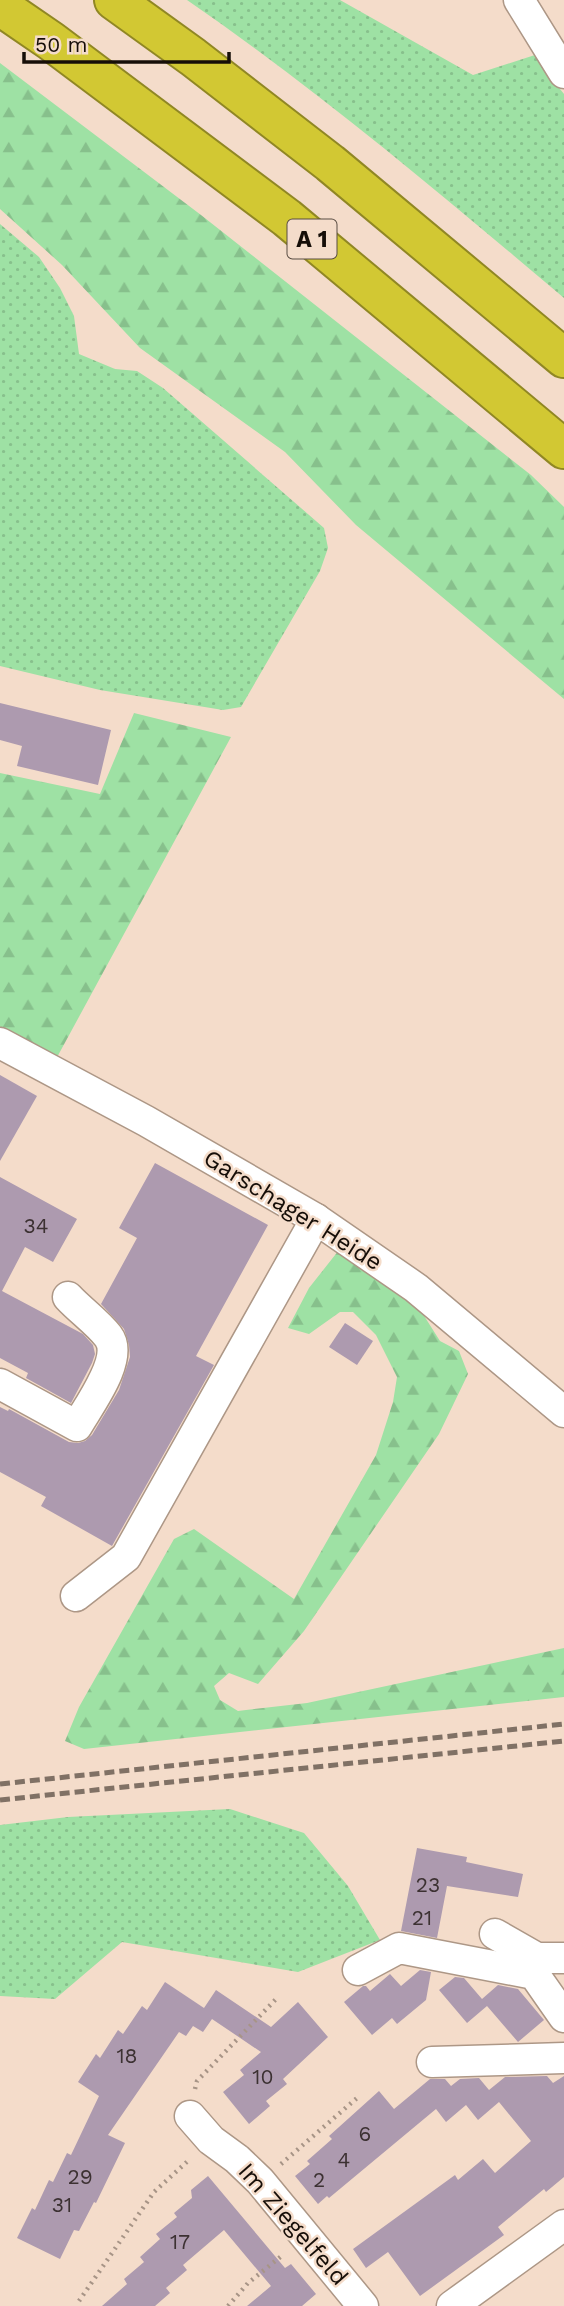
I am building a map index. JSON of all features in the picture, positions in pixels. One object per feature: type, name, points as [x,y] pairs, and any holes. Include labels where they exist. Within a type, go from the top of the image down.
[{"type":"highway","points":[[114,0],[330,163],[564,358]]},
{"type":"highway","name":"A 1","points":[[1,3],[286,218],[564,449]]},
{"type":"street","points":[[519,0],[564,73]]},
{"type":"street","name":"Garschager Heide","points":[[0,1043],[146,1121],[316,1219],[416,1288],[564,1412]]},
{"type":"street","points":[[76,1596],[126,1557],[316,1219]]},
{"type":"street","points":[[0,1384],[77,1426],[109,1370],[113,1354],[109,1338],[68,1297]]},
{"type":"street","points":[[495,1934],[537,1958],[564,1958]]},
{"type":"street","points":[[358,1970],[399,1948],[534,1974],[564,2017]]},
{"type":"street","points":[[432,2062],[564,2057]]},
{"type":"street","name":"Im Ziegelfeld","points":[[190,2116],[211,2140],[237,2159],[260,2181],[363,2306]]},
{"type":"street","points":[[452,2306],[564,2225]]},
{"type":"path","points":[[190,2116],[197,2081],[278,1997]]},
{"type":"path","points":[[260,2181],[357,2098]]},
{"type":"path","points":[[79,2301],[154,2192],[211,2140]]},
{"type":"path","points":[[229,2306],[248,2283],[306,2236]]},
{"type":"green space","points":[[187,0],[340,0],[473,75],[538,54],[564,94],[564,298],[332,107]]},
{"type":"green space","points":[[0,63],[201,215],[531,475],[564,507],[564,699],[356,525],[285,452],[140,348],[62,265],[0,209]]},
{"type":"green space","points":[[0,224],[39,257],[60,288],[74,316],[79,354],[115,369],[137,371],[163,388],[324,528],[328,548],[320,571],[241,707],[223,710],[100,690],[0,666]]},
{"type":"green space","points":[[134,713],[231,737],[55,1061],[0,1028],[0,773],[100,794]]},
{"type":"green space","points":[[339,1250],[421,1311],[440,1341],[459,1351],[468,1374],[439,1434],[304,1631],[258,1684],[229,1673],[214,1686],[220,1700],[238,1711],[307,1703],[564,1648],[564,1697],[84,1749],[65,1741],[79,1707],[174,1539],[194,1529],[294,1599],[376,1455],[393,1402],[397,1377],[376,1335],[353,1312],[340,1312],[309,1334],[288,1328],[309,1288]]},
{"type":"green space","points":[[230,1809],[304,1833],[348,1886],[380,1940],[298,1972],[122,1942],[55,1999],[0,1996],[0,1825],[68,1817]]},
{"type":"building","points":[[0,703],[111,730],[98,785],[17,766],[22,746],[0,740]]},
{"type":"building","points":[[0,1075],[37,1096],[0,1161]]},
{"type":"building","points":[[155,1163],[268,1225],[196,1356],[214,1365],[112,1546],[41,1506],[46,1497],[0,1472],[0,1407],[8,1411],[9,1409],[69,1442],[85,1441],[92,1435],[119,1390],[130,1357],[124,1329],[101,1304],[137,1238],[119,1228]]},
{"type":"building","points":[[0,1177],[77,1219],[53,1262],[25,1247],[2,1291],[83,1334],[93,1345],[95,1354],[92,1363],[71,1403],[26,1378],[28,1373],[0,1358]]},
{"type":"building","points":[[345,1323],[373,1341],[357,1365],[329,1347]]},
{"type":"building","points":[[417,1848],[467,1857],[466,1862],[523,1874],[518,1897],[447,1886],[437,1938],[401,1931]]},
{"type":"building","points":[[420,1970],[431,1972],[426,2000],[397,2024],[392,2018],[372,2035],[344,2002],[363,1986],[370,1991],[390,1974],[401,1986]]},
{"type":"building","points":[[455,1977],[464,1978],[482,1999],[498,1985],[518,1989],[544,2020],[518,2042],[487,2006],[467,2023],[439,1990]]},
{"type":"building","points":[[165,1982],[204,2008],[216,1990],[271,2027],[298,2002],[328,2037],[283,2079],[287,2084],[266,2101],[270,2106],[249,2124],[223,2092],[244,2075],[240,2070],[261,2052],[212,2019],[203,2032],[193,2026],[186,2036],[179,2032],[108,2135],[125,2143],[96,2203],[94,2202],[79,2231],[74,2230],[60,2259],[17,2238],[32,2208],[35,2210],[49,2180],[53,2182],[67,2153],[71,2155],[99,2096],[78,2082],[96,2054],[100,2058],[118,2030],[123,2034],[142,2006],[147,2010]]},
{"type":"building","points":[[547,2076],[553,2083],[564,2076],[564,2177],[546,2192],[544,2189],[498,2227],[504,2235],[420,2296],[388,2252],[366,2268],[353,2249],[455,2175],[458,2180],[483,2159],[495,2173],[531,2141],[499,2102],[478,2120],[466,2105],[446,2122],[436,2109],[329,2198],[327,2196],[318,2204],[295,2176],[310,2164],[307,2161],[332,2139],[329,2136],[379,2091],[394,2109],[430,2079],[445,2079],[451,2086],[460,2079],[479,2078],[489,2090],[505,2077]]},
{"type":"building","points":[[208,2176],[285,2268],[291,2264],[316,2294],[302,2306],[247,2306],[271,2286],[224,2230],[183,2265],[187,2270],[166,2288],[170,2293],[155,2306],[102,2306],[127,2284],[124,2279],[144,2262],[140,2257],[160,2239],[156,2234],[177,2217],[174,2213],[192,2198],[191,2190]]},
{"type":"railway","points":[[0,1784],[564,1724]]},
{"type":"railway","points":[[0,1800],[564,1741]]}]
